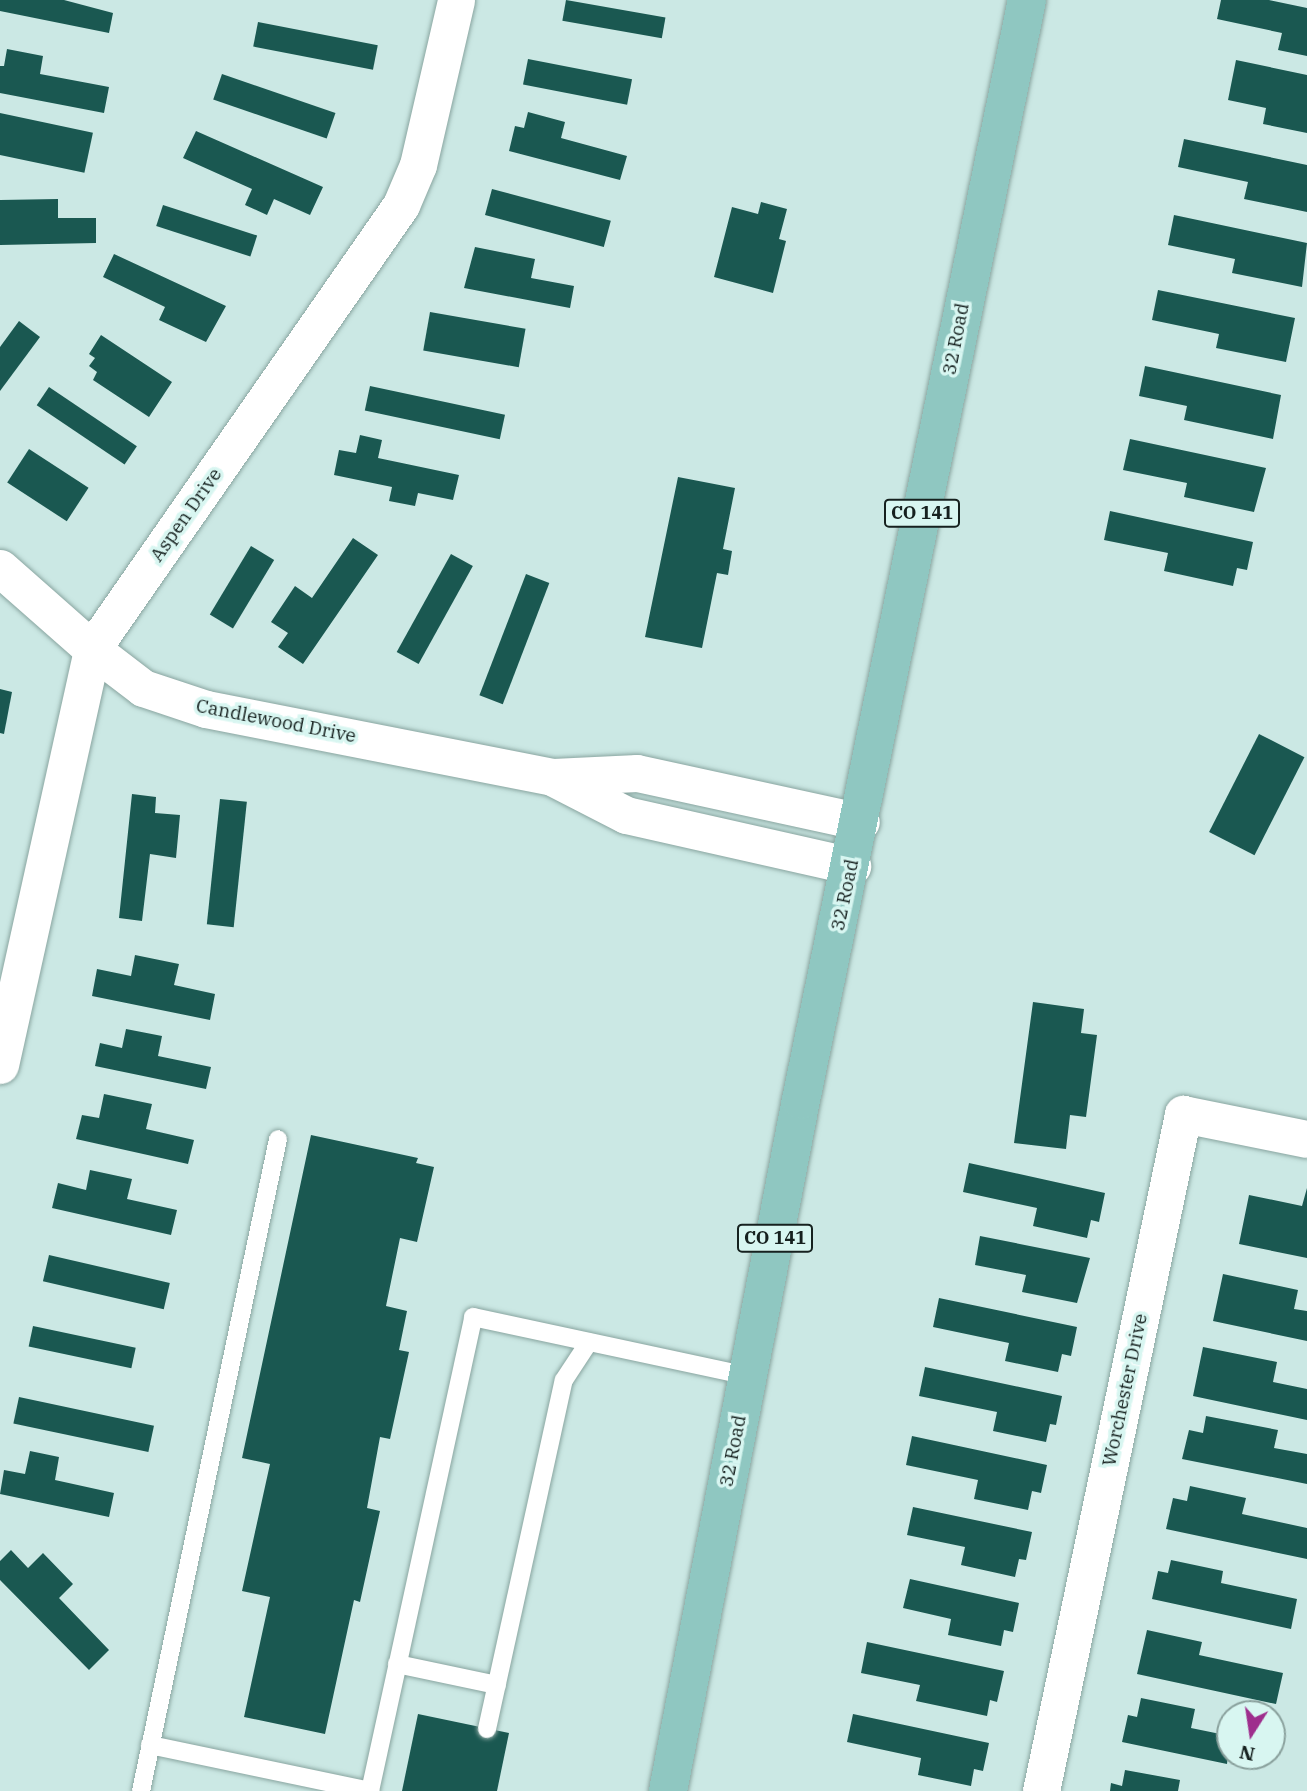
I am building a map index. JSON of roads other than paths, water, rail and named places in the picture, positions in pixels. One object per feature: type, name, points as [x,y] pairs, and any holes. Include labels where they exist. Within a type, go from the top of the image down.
[{"type":"main road","name":"32 Road","points":[[668,1791],[748,1376],[1027,0]]},
{"type":"street","name":"Aspen Drive","points":[[0,1065],[92,649],[401,205],[418,164],[456,0]]},
{"type":"street","name":"Candlewood Drive","points":[[0,568],[92,649],[143,688],[206,709],[553,777],[637,773],[861,822]]},
{"type":"street","name":"Candlewood Drive","points":[[553,777],[626,815],[852,866]]},
{"type":"street","name":"Worchester Drive","points":[[1041,1791],[1183,1114],[1307,1139]]},
{"type":"lane","points":[[141,1791],[278,1139]]},
{"type":"lane","points":[[150,1745],[370,1791],[473,1317],[748,1376]]},
{"type":"lane","points":[[487,1729],[564,1380],[589,1342]]},
{"type":"lane","points":[[397,1664],[497,1685]]}]
